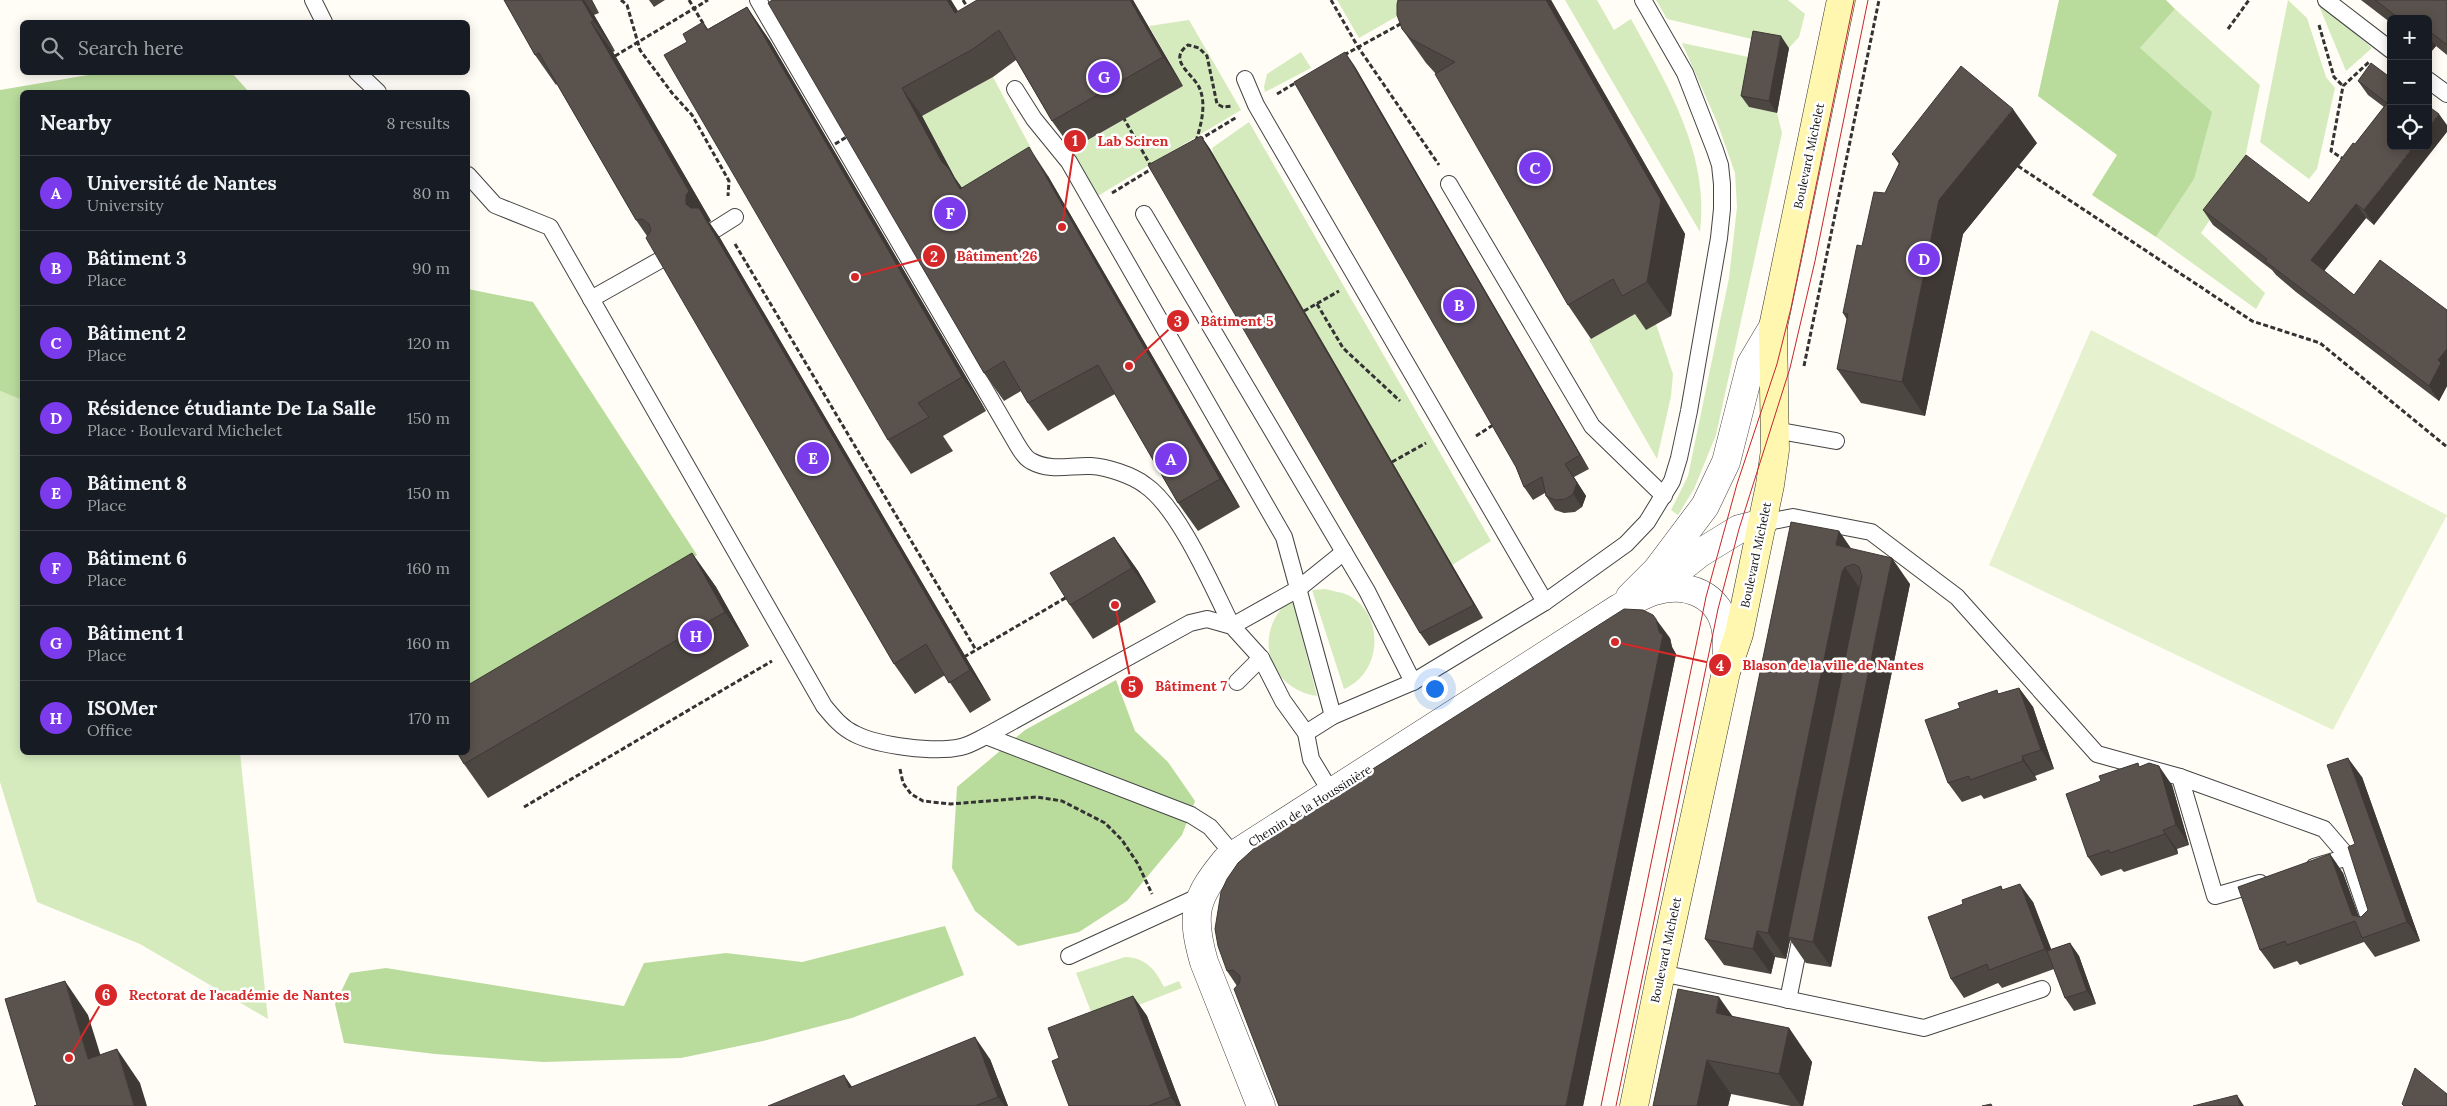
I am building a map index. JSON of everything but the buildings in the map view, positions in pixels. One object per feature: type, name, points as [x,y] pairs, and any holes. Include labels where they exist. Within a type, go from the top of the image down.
[{"type":"street","name":"Boulevard Michelet","points":[[1634,1106],[1660,973],[1726,672],[1739,634],[1762,523],[1775,450],[1773,327],[1841,0]]},
{"type":"street","name":"Chemin de la Houssinière","points":[[1619,608],[1657,570],[1705,506],[1726,462],[1751,364],[1773,327]]},
{"type":"street","name":"Chemin de la Houssinière","points":[[1261,1106],[1230,1004],[1199,945],[1196,924],[1200,896],[1207,883],[1233,854],[1619,608],[1652,592],[1700,553],[1738,529],[1762,523]]},
{"type":"street","name":"Chemin de la Houssinière","points":[[1652,592],[1681,587],[1704,594],[1713,602],[1723,619],[1726,631],[1726,672]]},
{"type":"lane","points":[[313,0],[323,20]]},
{"type":"lane","points":[[758,0],[1011,434],[1030,461],[1056,469],[1092,466],[1121,474],[1145,485],[1166,507],[1190,543],[1232,626],[1261,658],[1283,701],[1306,734],[1311,759],[1331,792]]},
{"type":"lane","points":[[1306,734],[1333,716],[1413,682],[1545,602],[1626,544],[1647,522],[1672,481],[1689,411],[1719,238],[1722,184],[1715,150],[1685,73],[1643,0]]},
{"type":"lane","points":[[2326,0],[2387,47]]},
{"type":"lane","points":[[360,75],[376,90]]},
{"type":"lane","points":[[2432,83],[2447,94]]},
{"type":"lane","points":[[1015,89],[1034,119],[1069,162],[1284,537],[1333,716]]},
{"type":"lane","points":[[1249,98],[1360,280],[1545,602]]},
{"type":"lane","points":[[470,177],[494,205],[550,227],[824,706],[835,720],[855,734],[869,740],[919,748],[961,747],[986,736],[1190,623],[1207,619],[1221,621],[1232,626]]},
{"type":"lane","points":[[1449,184],[1592,426],[1664,496]]},
{"type":"lane","points":[[1144,214],[1367,591],[1413,682]]},
{"type":"lane","points":[[591,299],[662,259]]},
{"type":"lane","points":[[1775,430],[1836,440]]},
{"type":"lane","points":[[1762,523],[1793,517],[1871,532],[1958,598],[2097,754],[2180,777],[2324,829],[2348,857],[2372,927]]},
{"type":"lane","points":[[1232,626],[1298,589],[1344,552]]},
{"type":"lane","points":[[1237,682],[1261,658]]},
{"type":"lane","points":[[986,736],[1190,815],[1210,827],[1233,854]]},
{"type":"lane","points":[[2180,777],[2216,896],[2272,880]]},
{"type":"lane","points":[[2301,871],[2348,857]]},
{"type":"lane","points":[[1069,956],[1200,896]]},
{"type":"lane","points":[[1788,1000],[1806,912]]},
{"type":"lane","points":[[1660,973],[1924,1028],[2042,989]]},
{"type":"path","points":[[621,0],[627,5],[640,50],[672,93],[692,115],[729,181],[725,223],[976,650]]},
{"type":"path","points":[[689,0],[709,33]]},
{"type":"path","points":[[615,56],[708,0]]},
{"type":"path","points":[[963,0],[972,14]]},
{"type":"path","points":[[1331,0],[1358,47],[1444,172],[1449,184]]},
{"type":"path","points":[[1803,371],[1880,0]]},
{"type":"path","points":[[2228,29],[2249,0]]},
{"type":"path","points":[[2317,17],[2334,77],[2343,86]]},
{"type":"path","points":[[1341,57],[1405,21]]},
{"type":"path","points":[[1196,142],[1202,123],[1203,109],[1199,88],[1183,67],[1179,56],[1181,50],[1188,45],[1199,48],[1207,56],[1217,104],[1223,107],[1229,107],[1298,81]]},
{"type":"path","points":[[2348,162],[2331,151],[2343,86],[2387,49]]},
{"type":"path","points":[[1189,146],[1249,98]]},
{"type":"path","points":[[1120,111],[1152,168]]},
{"type":"path","points":[[835,144],[857,131]]},
{"type":"path","points":[[1092,205],[1161,163]]},
{"type":"path","points":[[2018,166],[2252,321],[2320,343],[2447,447]]},
{"type":"path","points":[[1304,311],[1360,280]]},
{"type":"path","points":[[1317,304],[1344,348],[1406,407]]},
{"type":"path","points":[[1392,462],[1417,448]]},
{"type":"path","points":[[964,657],[1068,596]]},
{"type":"path","points":[[524,807],[792,649]]},
{"type":"path","points":[[894,744],[903,783],[911,794],[923,800],[951,804],[1037,797],[1062,801],[1105,822],[1122,840],[1138,864],[1160,914]]},
{"type":"green space","points":[[1337,0],[1410,0],[1408,10],[1359,38]]},
{"type":"green space","points":[[1565,0],[1597,0],[1614,30],[1631,19],[1671,95],[1683,121],[1692,148],[1698,175],[1701,203],[1700,232]]},
{"type":"green space","points":[[1656,0],[1788,0],[1805,14],[1799,37],[1789,48],[1667,19]]},
{"type":"green space","points":[[2059,0],[2166,0],[2175,9],[2140,48],[2212,112],[2194,179],[2156,237],[2092,195],[2117,155],[2038,96]]},
{"type":"green space","points":[[2288,0],[2307,18],[2326,77],[2335,88],[2317,169],[2309,179],[2260,142]]},
{"type":"green space","points":[[2317,1],[2372,48],[2346,71]]},
{"type":"green space","points":[[2175,9],[2260,85],[2242,172],[2201,233],[2265,293],[2256,309],[2156,237],[2194,179],[2140,48]]},
{"type":"green space","points":[[1189,20],[1241,110],[1096,197],[1071,150],[1183,86],[1149,26]]},
{"type":"green space","points":[[1682,43],[1758,59],[1749,107],[1777,113],[1782,133],[1716,435],[1694,489],[1678,515],[1671,510],[1688,476],[1729,278],[1737,207],[1735,173],[1717,122]]},
{"type":"green space","points":[[1301,52],[1311,68],[1265,92],[1264,87],[1267,74]]},
{"type":"green space","points":[[88,75],[234,75],[247,90],[20,90],[20,399],[0,391],[0,90]]},
{"type":"green space","points":[[993,77],[1033,152],[962,191],[922,116]]},
{"type":"green space","points":[[1249,122],[1491,541],[1452,565],[1212,153],[1212,148]]},
{"type":"green space","points":[[470,289],[533,302],[697,555],[471,704]]},
{"type":"green space","points":[[1636,313],[1656,324],[1673,374],[1671,396],[1657,459],[1589,340]]},
{"type":"green space","points":[[2091,330],[2447,515],[2333,730],[1989,565]]},
{"type":"green space","points":[[0,391],[20,399],[20,755],[240,755],[268,1019],[140,944],[37,902],[0,782]]},
{"type":"green space","points":[[1325,589],[1348,595],[1360,604],[1368,615],[1373,629],[1375,643],[1372,657],[1366,670],[1357,681],[1344,689],[1312,590]]},
{"type":"green space","points":[[1292,598],[1317,696],[1299,691],[1286,681],[1276,669],[1270,656],[1269,641],[1272,626],[1279,611]]},
{"type":"green space","points":[[1116,680],[1135,731],[1168,762],[1195,801],[1182,835],[1127,901],[1079,932],[1018,946],[975,911],[952,868],[957,787],[1025,730]]},
{"type":"green space","points":[[945,926],[964,975],[852,1018],[763,1041],[681,1058],[543,1062],[435,1054],[344,1043],[335,1004],[350,973],[386,968],[624,1006],[644,963],[726,953],[802,962]]},
{"type":"green space","points":[[1125,957],[1144,962],[1157,975],[1164,987],[1179,981],[1182,988],[1095,1022],[1076,973]]},
{"type":"tram line","points":[[1601,1106],[1706,597],[1737,484],[1777,364],[1791,308],[1854,0]]},
{"type":"tram line","points":[[1616,1106],[1718,609],[1739,529],[1790,368],[1815,261],[1868,0]]},
{"type":"place","name":"Bâtiment 1","points":[[1104,77]]},
{"type":"place","name":"Bâtiment 2","points":[[1535,168]]},
{"type":"place","name":"Bâtiment 6","points":[[950,213]]},
{"type":"place","name":"Lab Sciren","points":[[1062,227]]},
{"type":"place","name":"Résidence étudiante De La Salle","points":[[1924,259]]},
{"type":"place","name":"Bâtiment 26","points":[[855,277]]},
{"type":"place","name":"Bâtiment 3","points":[[1459,305]]},
{"type":"place","name":"Bâtiment 5","points":[[1129,366]]},
{"type":"place","name":"Bâtiment 8","points":[[813,458]]},
{"type":"place","name":"Université de Nantes","points":[[1171,459]]},
{"type":"place","name":"Bâtiment 7","points":[[1115,605]]},
{"type":"place","name":"ISOMer","points":[[696,636]]},
{"type":"place","name":"Blason de la ville de Nantes","points":[[1615,642]]},
{"type":"place","name":"Rectorat de l'académie de Nantes","points":[[69,1058]]}]
